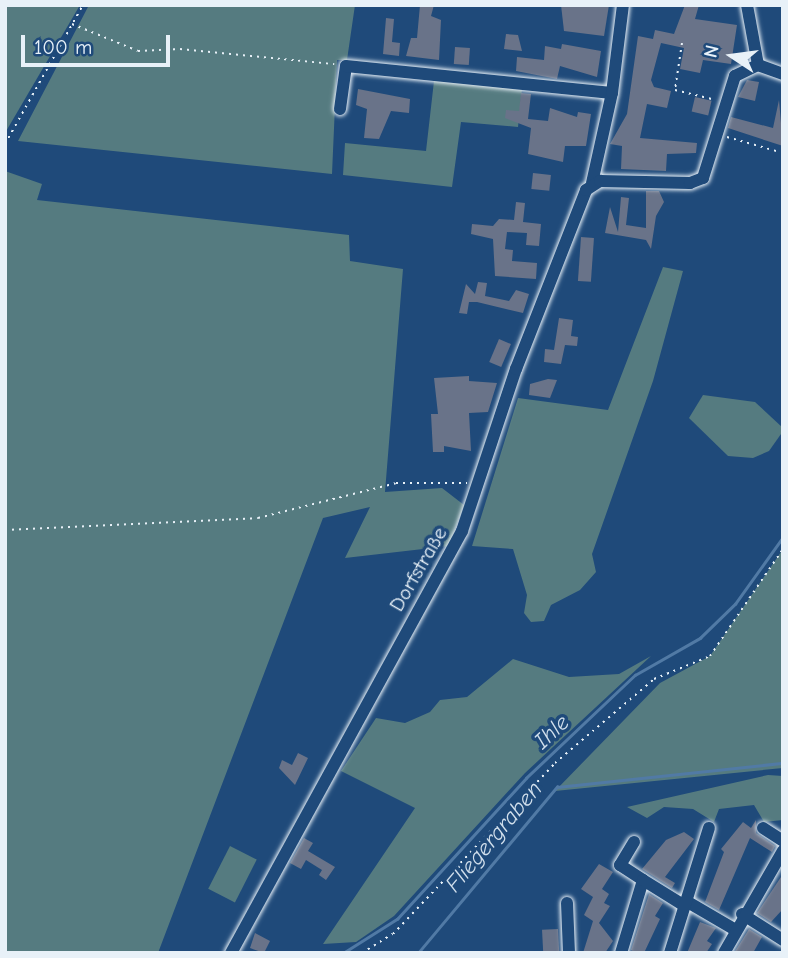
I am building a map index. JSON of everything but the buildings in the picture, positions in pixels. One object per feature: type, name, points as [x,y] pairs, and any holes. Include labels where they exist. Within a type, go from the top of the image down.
[{"type":"street","name":"Dorfstraße","points":[[231,953],[451,553],[481,478],[516,369],[592,183],[612,93],[623,5]]},
{"type":"street","points":[[747,5],[758,65]]},
{"type":"street","points":[[592,183],[696,181],[710,169],[735,76],[758,65],[783,74]]},
{"type":"street","points":[[340,109],[345,66],[612,93]]},
{"type":"street","points":[[670,953],[709,828]]},
{"type":"street","points":[[764,828],[783,841]]},
{"type":"street","points":[[634,842],[620,865],[734,929]]},
{"type":"street","points":[[724,953],[742,914],[783,851]]},
{"type":"street","points":[[621,953],[643,880]]},
{"type":"street","points":[[567,903],[569,953]]},
{"type":"street","points":[[742,914],[783,940]]},
{"type":"path","points":[[5,144],[83,5]]},
{"type":"path","points":[[72,24],[138,51],[180,48],[331,64]]},
{"type":"path","points":[[682,43],[675,90],[726,104]]},
{"type":"path","points":[[719,135],[783,153]]},
{"type":"path","points":[[5,530],[258,518],[396,483],[459,484],[481,478]]},
{"type":"path","points":[[362,953],[393,934],[565,755],[654,679],[710,656],[783,549]]},
{"type":"green space","points":[[5,5],[80,5],[5,133]]},
{"type":"green space","points":[[89,5],[355,5],[347,60],[337,60],[332,174],[18,141]]},
{"type":"green space","points":[[434,81],[522,89],[518,127],[461,122],[452,187],[343,175],[345,143],[426,151]]},
{"type":"green space","points":[[5,171],[42,184],[37,200],[349,235],[350,261],[403,269],[385,492],[442,488],[464,505],[449,546],[345,558],[370,507],[323,518],[158,953],[5,953]]},
{"type":"green space","points":[[663,267],[683,271],[653,381],[592,554],[596,572],[580,590],[551,605],[544,621],[531,622],[524,613],[527,595],[513,549],[472,546],[518,398],[608,410]]},
{"type":"green space","points":[[703,395],[755,402],[783,428],[781,434],[769,451],[753,458],[728,456],[689,418]]},
{"type":"green space","points":[[783,549],[783,768],[555,791],[660,683],[710,656]]},
{"type":"green space","points":[[651,656],[525,773],[394,916],[356,942],[323,944],[415,808],[341,771],[376,718],[405,723],[430,712],[440,700],[467,697],[513,659],[569,677],[619,674]]},
{"type":"green space","points":[[768,775],[783,776],[783,820],[764,822],[754,805],[719,809],[714,822],[693,809],[664,807],[647,818],[627,807]]},
{"type":"green space","points":[[230,846],[257,860],[235,902],[208,889]]},
{"type":"waterway","name":"Ihle","points":[[343,953],[397,919],[526,778],[635,675],[700,638],[735,604],[783,537]]},
{"type":"waterway","name":"Fliegergraben","points":[[418,953],[557,787],[783,763]]}]
